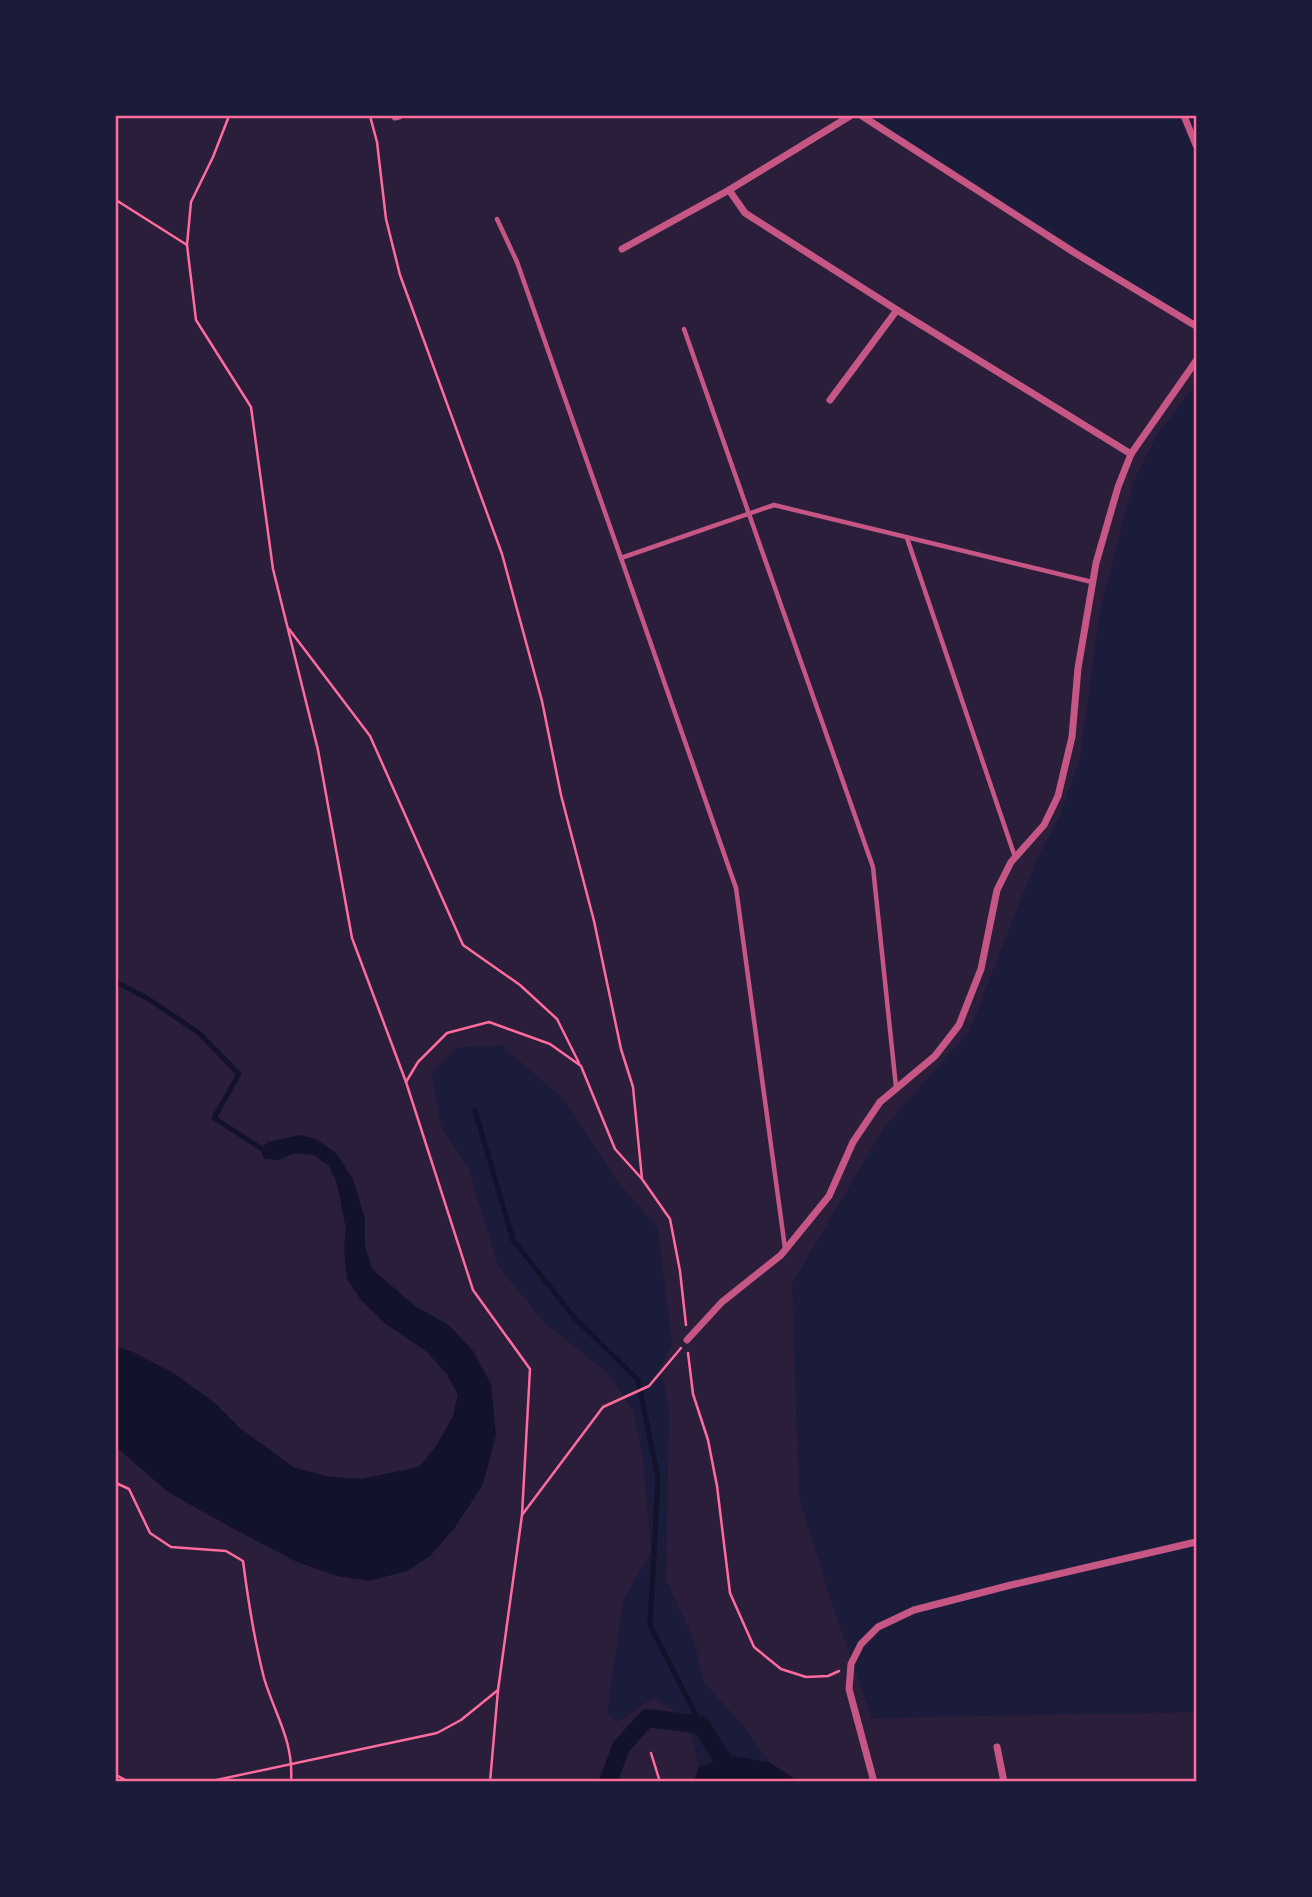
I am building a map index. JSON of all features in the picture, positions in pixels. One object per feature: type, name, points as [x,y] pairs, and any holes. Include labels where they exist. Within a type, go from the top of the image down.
[{"type":"street","points":[[622,249],[729,190],[850,116]]},
{"type":"street","points":[[862,116],[1075,253],[1196,326]]},
{"type":"street","points":[[1186,116],[1196,145]]},
{"type":"street","points":[[729,190],[745,213],[1131,454]]},
{"type":"street","points":[[830,400],[897,310]]},
{"type":"street","points":[[687,1340],[722,1302],[786,1250],[829,1196],[853,1142],[880,1102],[935,1056],[959,1025],[981,970],[997,891],[1011,862],[1044,825],[1058,796],[1072,737],[1079,668],[1096,563],[1118,487],[1131,454],[1196,361]]},
{"type":"street","points":[[874,1782],[849,1689],[851,1664],[861,1644],[878,1627],[914,1611],[1011,1585],[1196,1542]]},
{"type":"street","points":[[997,1747],[1004,1782]]},
{"type":"lane","points":[[497,219],[517,262],[736,888],[786,1250]]},
{"type":"lane","points":[[684,329],[873,867],[896,1087]]},
{"type":"lane","points":[[621,558],[774,505],[1093,583]]},
{"type":"lane","points":[[907,537],[1015,858]]},
{"type":"path","points":[[229,116],[191,202],[187,245],[196,320],[251,407],[273,569],[318,750],[352,938],[406,1082],[473,1290],[530,1369],[522,1515],[498,1690],[490,1782]]},
{"type":"path","points":[[370,116],[377,142],[386,219],[400,275],[502,554],[542,701],[561,795],[594,921],[621,1049],[633,1087],[642,1179]]},
{"type":"path","points":[[116,200],[187,245]]},
{"type":"path","points":[[287,625],[370,736],[463,945],[520,985],[557,1019],[581,1066],[615,1149],[642,1179],[670,1219],[680,1270],[693,1394],[708,1440],[717,1486],[730,1593],[754,1647],[781,1669],[806,1677],[828,1676],[851,1664]]},
{"type":"path","points":[[406,1082],[418,1062],[447,1033],[489,1022],[550,1044],[581,1066]]},
{"type":"path","points":[[522,1515],[603,1406],[649,1386],[687,1340]]},
{"type":"path","points":[[116,1483],[130,1489],[150,1533],[171,1547],[226,1551],[243,1561],[250,1618],[262,1668],[286,1734],[292,1764],[291,1782]]},
{"type":"path","points":[[207,1782],[437,1733],[461,1720],[498,1690]]},
{"type":"path","points":[[651,1753],[660,1782]]},
{"type":"path","points":[[116,1775],[129,1782]]},
{"type":"shaded area","points":[[116,116],[870,116],[1196,325],[1196,384],[1157,435],[1134,480],[1100,610],[1080,758],[1061,813],[1035,863],[969,1032],[885,1126],[792,1283],[799,1496],[828,1592],[872,1718],[1196,1712],[1196,1781],[798,1782],[770,1763],[745,1728],[704,1682],[692,1635],[666,1581],[669,1408],[660,1368],[672,1345],[658,1228],[616,1180],[566,1101],[501,1045],[457,1048],[432,1073],[441,1126],[469,1170],[498,1266],[545,1323],[610,1375],[633,1411],[643,1460],[651,1551],[623,1601],[607,1713],[618,1722],[654,1697],[687,1720],[699,1767],[694,1781],[116,1781],[116,1447],[407,1571],[431,1555],[455,1527],[483,1484],[450,1326],[415,1306],[372,1269],[365,1246],[365,1219],[316,1139],[279,1160],[294,1153],[314,1155],[329,1166],[337,1183],[346,1229],[344,1249],[361,1300],[386,1324],[426,1351],[447,1374],[458,1395],[453,1416],[444,1435],[419,1467],[362,1479],[330,1477],[294,1467],[241,1429],[215,1403],[135,1353],[116,1346]]},
{"type":"shaded area","points":[[300,1135],[316,1139],[336,1153],[353,1179],[365,1219],[365,1246],[372,1269],[415,1306],[450,1326],[473,1351],[491,1384],[496,1435],[483,1484],[455,1527],[431,1555],[407,1571],[369,1581],[337,1576],[297,1562],[230,1527],[168,1492],[116,1447],[116,1346],[175,1374],[215,1403],[241,1429],[294,1468],[330,1477],[362,1479],[419,1467],[435,1448],[453,1416],[458,1395],[447,1374],[426,1351],[386,1324],[361,1300],[347,1279],[344,1249],[346,1229],[337,1183],[329,1166],[314,1155],[294,1153],[279,1160],[265,1159],[262,1155],[262,1149],[267,1142]]},
{"type":"shaded area","points":[[730,1755],[770,1763],[798,1781],[694,1781],[699,1767]]},
{"type":"waterway","points":[[116,982],[147,998],[199,1033],[239,1074],[214,1118],[262,1149]]},
{"type":"waterway","points":[[475,1110],[513,1240],[573,1316],[638,1380],[658,1478],[650,1625],[701,1725]]},
{"type":"waterway","points":[[608,1782],[621,1747],[647,1718],[701,1725],[737,1782]]}]
